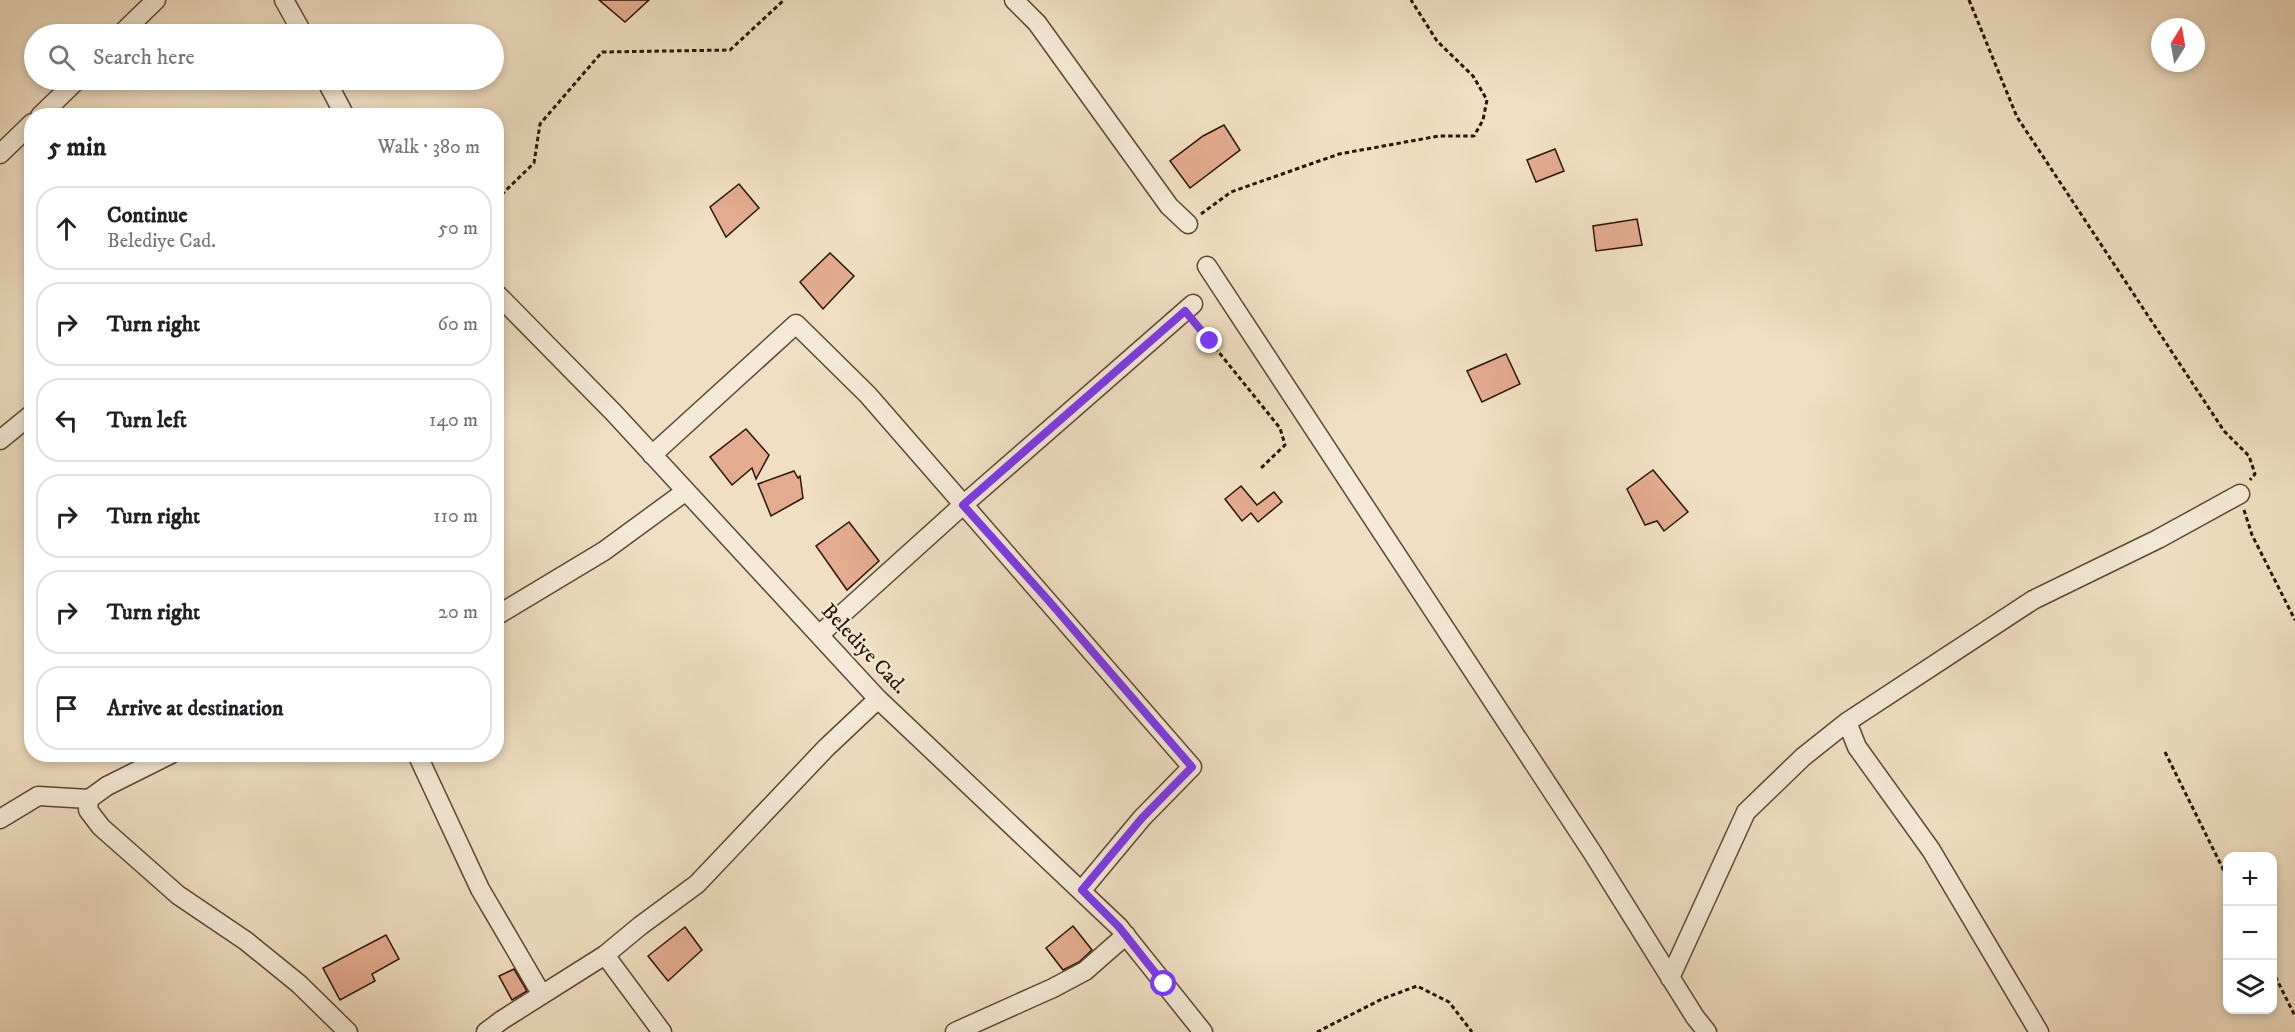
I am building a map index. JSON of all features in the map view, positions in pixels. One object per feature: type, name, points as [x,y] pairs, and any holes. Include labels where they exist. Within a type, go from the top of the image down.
[{"type":"street","points":[[132,24],[156,0]]},
{"type":"street","points":[[284,0],[297,24]]},
{"type":"street","points":[[1014,0],[1037,23],[1169,206],[1188,224]]},
{"type":"street","points":[[48,108],[67,90]]},
{"type":"street","points":[[331,90],[341,108]]},
{"type":"street","points":[[0,154],[24,131]]},
{"type":"street","points":[[1207,266],[1592,852],[1670,978],[1707,1032]]},
{"type":"street","name":"Belediye Cad.","points":[[504,301],[686,491],[878,699],[1082,890],[1126,935],[1203,1032]]},
{"type":"street","points":[[819,635],[1189,307]]},
{"type":"street","points":[[652,455],[796,324],[868,395],[1192,767],[1142,818],[1082,890]]},
{"type":"street","points":[[0,440],[24,420]]},
{"type":"street","points":[[504,611],[604,552],[686,491]]},
{"type":"street","points":[[1670,978],[1746,812],[1803,757],[1847,722],[2033,600],[2158,539],[2240,494]]},
{"type":"street","points":[[486,1032],[506,1026],[542,995],[606,955],[640,926],[697,885],[826,748],[878,699]]},
{"type":"street","points":[[1847,722],[1857,747],[1931,850],[2039,1032]]},
{"type":"street","points":[[0,819],[38,796],[89,799],[108,786],[155,762]]},
{"type":"street","points":[[421,762],[480,889],[542,995]]},
{"type":"street","points":[[89,799],[88,810],[101,827],[178,895],[246,940],[299,984],[348,1032]]},
{"type":"street","points":[[955,1032],[1085,971],[1126,935]]},
{"type":"street","points":[[606,955],[662,1032]]},
{"type":"path","points":[[504,192],[534,163],[540,124],[602,52],[730,50],[784,0]]},
{"type":"path","points":[[1188,224],[1231,192],[1339,154],[1439,135],[1474,136],[1484,120],[1487,100],[1473,76],[1437,41],[1411,0]]},
{"type":"path","points":[[1969,0],[2017,117],[2224,431],[2249,456],[2255,474],[2240,494],[2252,535],[2295,620]]},
{"type":"path","points":[[1189,307],[1280,428],[1285,445],[1260,469]]},
{"type":"path","points":[[2165,752],[2223,869]]},
{"type":"path","points":[[2277,980],[2295,1016]]},
{"type":"path","points":[[1317,1032],[1382,999],[1417,986],[1449,1002],[1472,1032]]},
{"type":"building","points":[[599,0],[649,0],[625,22]]},
{"type":"building","points":[[1224,125],[1240,150],[1190,188],[1170,161],[1203,136]]},
{"type":"building","points":[[1555,149],[1564,171],[1536,182],[1527,160]]},
{"type":"building","points":[[739,184],[759,208],[726,237],[710,207]]},
{"type":"building","points":[[1637,219],[1642,245],[1596,251],[1593,226]]},
{"type":"building","points":[[830,253],[854,276],[823,309],[800,282]]},
{"type":"building","points":[[1506,354],[1520,384],[1482,402],[1467,371]]},
{"type":"building","points":[[746,429],[769,455],[756,479],[752,468],[732,485],[710,457]]},
{"type":"building","points":[[1653,470],[1688,512],[1664,531],[1657,521],[1645,525],[1627,489]]},
{"type":"building","points":[[794,471],[798,478],[800,476],[803,498],[771,516],[758,484]]},
{"type":"building","points":[[1241,486],[1257,505],[1274,492],[1282,502],[1258,522],[1251,513],[1242,521],[1225,499]]},
{"type":"building","points":[[849,522],[879,561],[847,590],[816,546]]},
{"type":"building","points":[[1073,926],[1092,950],[1079,962],[1063,970],[1046,948]]},
{"type":"building","points":[[685,927],[702,950],[668,981],[648,956]]},
{"type":"building","points":[[386,935],[399,959],[372,974],[375,981],[340,1000],[323,968]]},
{"type":"building","points":[[514,969],[527,991],[512,1000],[499,976]]},
{"type":"route","points":[[1164,984],[1119,927],[1082,890],[1142,818],[1192,767],[963,505],[1185,311],[1210,341]]}]
